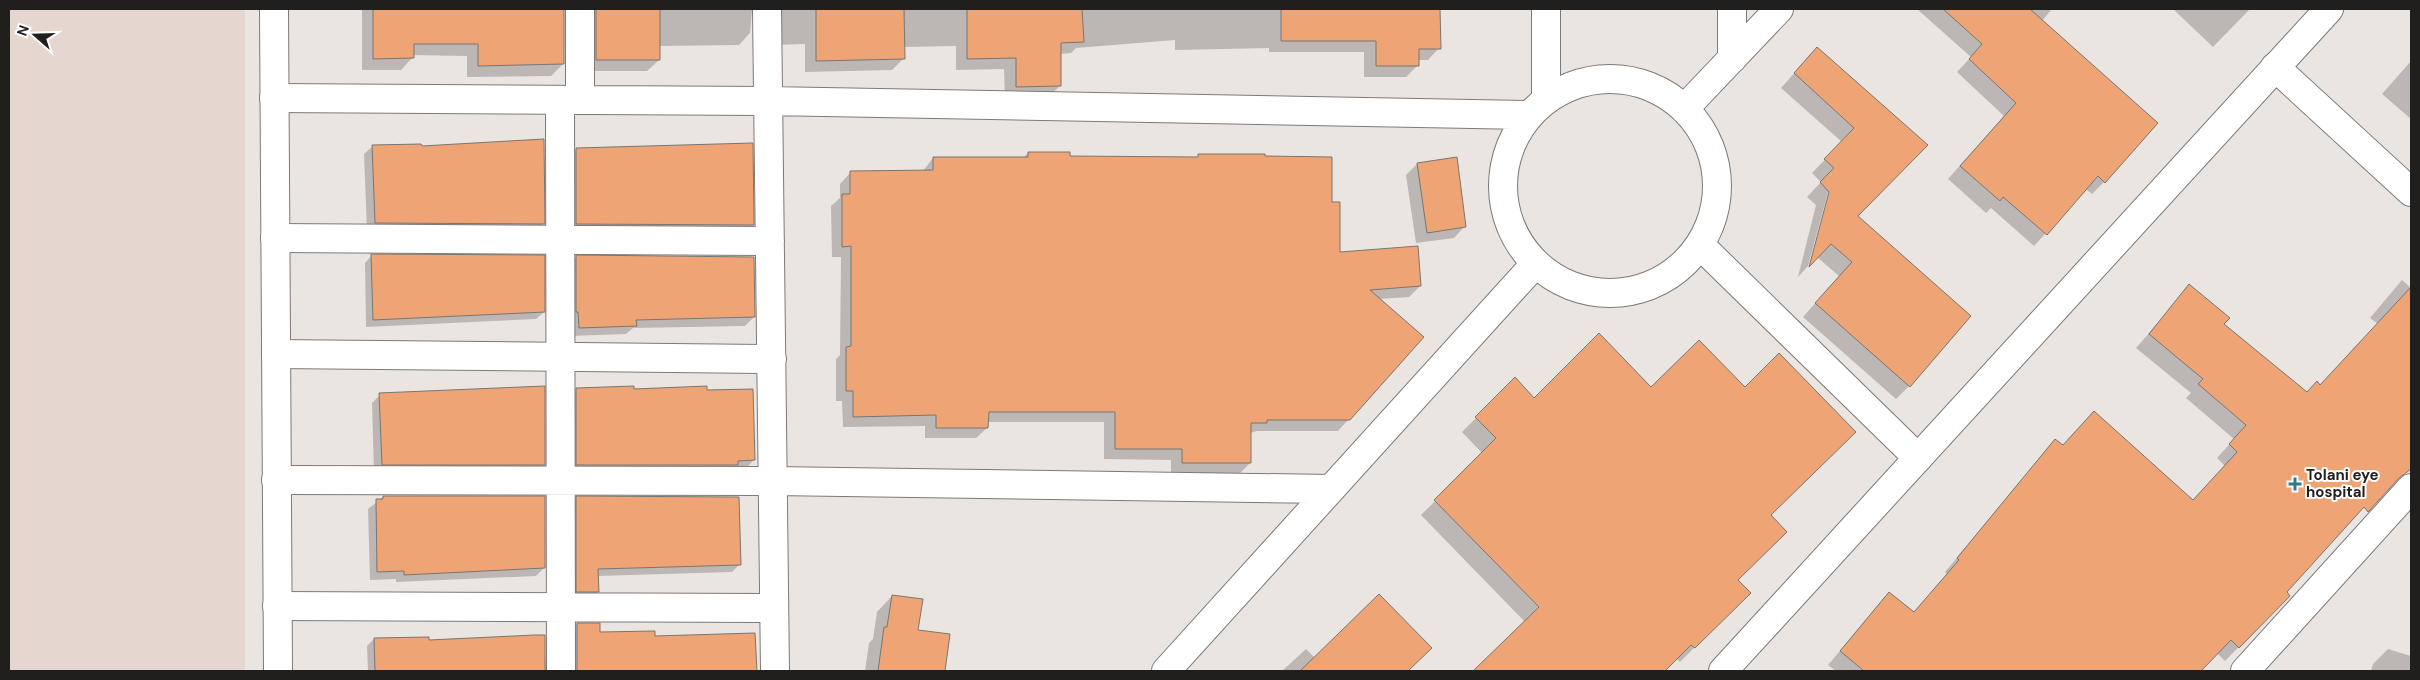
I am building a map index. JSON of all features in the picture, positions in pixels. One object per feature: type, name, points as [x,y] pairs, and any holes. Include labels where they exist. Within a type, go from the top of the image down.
[{"type":"street","points":[[274,9],[278,671]]},
{"type":"street","points":[[561,671],[560,240],[570,100],[580,9]]},
{"type":"street","points":[[767,9],[775,671]]},
{"type":"street","points":[[1538,107],[1546,9]]},
{"type":"street","points":[[1732,9],[1732,59]]},
{"type":"street","points":[[1684,109],[1779,9]]},
{"type":"street","points":[[1723,671],[2329,9]]},
{"type":"street","points":[[2275,67],[2411,192]]},
{"type":"street","points":[[1617,78],[1669,95],[1697,122],[1716,163],[1716,203],[1700,245],[1678,270],[1632,292],[1588,292],[1551,277],[1524,253],[1504,209],[1503,172],[1520,127],[1538,107],[1588,80],[1617,78]]},
{"type":"street","points":[[274,98],[1538,107]]},
{"type":"street","points":[[275,238],[770,241]]},
{"type":"street","points":[[1700,245],[1918,458]]},
{"type":"street","points":[[1166,671],[1536,263]]},
{"type":"street","points":[[276,354],[772,359]]},
{"type":"street","points":[[276,480],[773,481],[1331,489]]},
{"type":"street","points":[[2245,671],[2411,488]]},
{"type":"street","points":[[277,606],[774,608]]},
{"type":"shaded area","points":[[9,9],[245,9],[245,671],[9,671]]},
{"type":"building","points":[[373,9],[564,9],[564,64],[478,66],[478,44],[414,44],[414,58],[373,59]]},
{"type":"building","points":[[596,9],[660,9],[660,60],[596,60]]},
{"type":"building","points":[[816,9],[904,9],[905,59],[816,61]]},
{"type":"building","points":[[967,9],[1082,9],[1084,42],[1061,43],[1061,86],[1016,87],[1016,58],[967,59]]},
{"type":"building","points":[[1281,9],[1440,9],[1441,49],[1419,49],[1419,66],[1376,66],[1376,41],[1281,41]]},
{"type":"building","points":[[1943,9],[2030,9],[2158,123],[2105,183],[2098,176],[2047,235],[2003,197],[2000,201],[1960,166],[2016,103],[1969,59],[1982,44]]},
{"type":"building","points":[[1817,47],[1928,145],[1858,216],[1971,316],[1910,387],[1815,303],[1852,262],[1831,244],[1809,267],[1829,192],[1820,182],[1834,168],[1824,159],[1854,128],[1794,73]]},
{"type":"building","points":[[544,139],[545,224],[375,223],[372,145],[421,144],[422,146]]},
{"type":"building","points":[[753,143],[754,225],[576,224],[576,148]]},
{"type":"building","points":[[1028,152],[1070,152],[1070,156],[1198,157],[1198,154],[1265,154],[1265,156],[1332,157],[1332,202],[1340,202],[1340,252],[1418,246],[1421,286],[1370,290],[1424,337],[1350,420],[1267,420],[1267,423],[1251,423],[1251,463],[1182,463],[1182,449],[1115,449],[1115,412],[989,412],[988,428],[936,428],[936,415],[853,417],[853,391],[846,391],[846,347],[851,346],[851,246],[842,247],[842,194],[850,194],[850,171],[933,170],[933,157],[1028,157]]},
{"type":"building","points":[[1457,157],[1466,227],[1427,233],[1417,163]]},
{"type":"building","points":[[371,254],[545,255],[545,312],[373,320]]},
{"type":"building","points":[[576,255],[754,257],[755,317],[636,320],[637,326],[579,328],[578,312],[576,312]]},
{"type":"building","points":[[2189,284],[2230,318],[2224,324],[2307,392],[2317,381],[2320,385],[2411,287],[2411,469],[2399,478],[2368,512],[2364,507],[2287,592],[2290,596],[2239,648],[2231,640],[2201,671],[1864,671],[1840,651],[1889,592],[1914,612],[1959,560],[1957,558],[2055,439],[2063,445],[2094,411],[2193,500],[2237,452],[2229,444],[2246,425],[2198,384],[2203,379],[2149,334]]},
{"type":"building","points":[[1599,333],[1651,387],[1699,340],[1745,387],[1779,353],[1856,432],[1771,515],[1787,532],[1738,580],[1751,593],[1695,648],[1691,645],[1665,671],[1473,671],[1539,607],[1434,500],[1496,438],[1475,417],[1515,377],[1534,398]]},
{"type":"building","points":[[545,386],[545,465],[382,465],[379,393]]},
{"type":"building","points":[[634,386],[634,389],[707,386],[707,390],[753,389],[755,460],[738,461],[738,465],[576,465],[576,388]]},
{"type":"building","points":[[383,496],[545,496],[545,568],[404,575],[404,571],[377,572],[376,499],[383,499]]},
{"type":"building","points":[[576,496],[739,497],[741,565],[598,569],[599,592],[576,592]]},
{"type":"building","points":[[1379,594],[1432,648],[1408,671],[1300,671]]},
{"type":"building","points":[[892,595],[923,599],[918,630],[950,634],[945,671],[878,671],[884,627],[887,627]]},
{"type":"building","points":[[577,623],[600,623],[600,632],[655,631],[655,636],[755,633],[757,671],[577,671]]},
{"type":"building","points":[[545,635],[545,671],[375,671],[374,638],[429,637],[429,640]]},
{"type":"place","name":"Tolani eye hospital","points":[[2295,484]]}]
